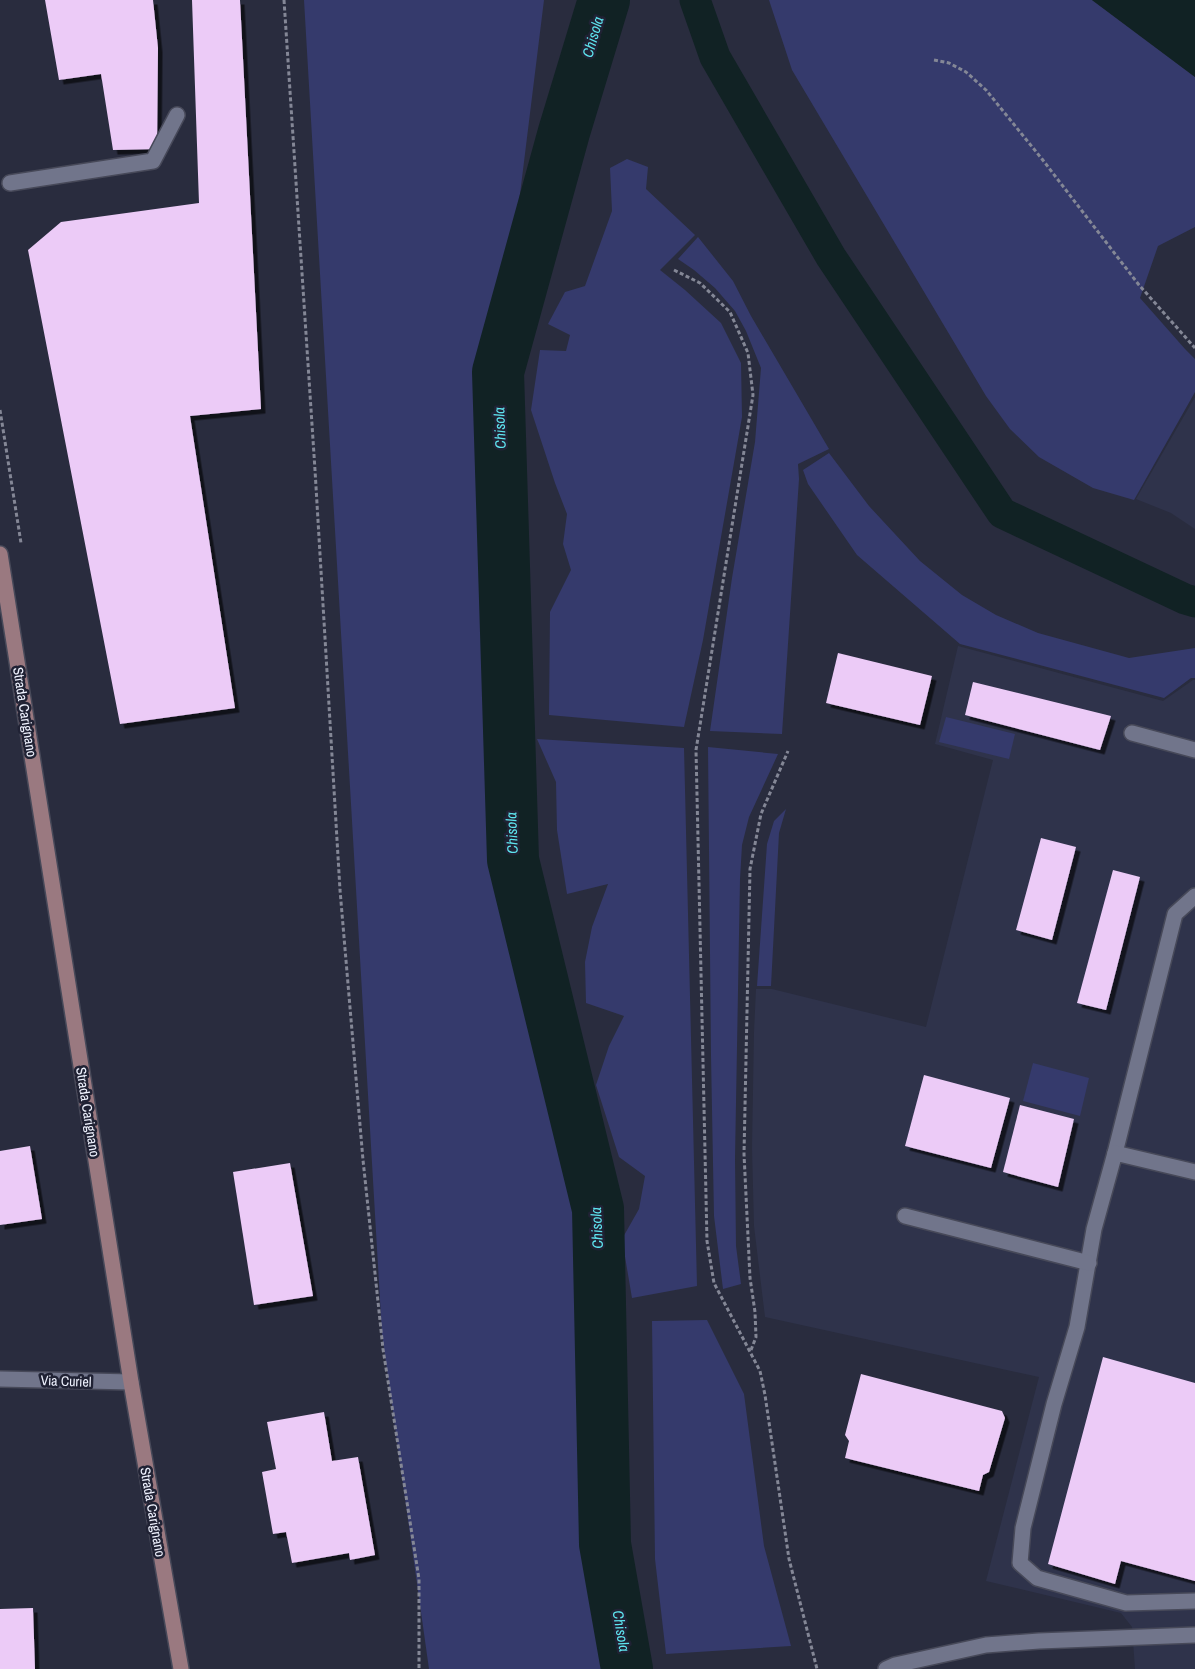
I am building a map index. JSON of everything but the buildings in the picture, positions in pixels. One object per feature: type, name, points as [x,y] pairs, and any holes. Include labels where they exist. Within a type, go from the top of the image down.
[{"type":"main road","name":"Strada Carignano","points":[[0,554],[131,1382],[181,1669]]},
{"type":"street","points":[[10,183],[154,160],[177,115]]},
{"type":"street","points":[[1132,733],[1195,750]]},
{"type":"street","points":[[1195,896],[1176,914],[1116,1153],[1094,1229],[1077,1327],[1054,1404],[1023,1528],[1020,1563],[1037,1578],[1126,1603],[1195,1601]]},
{"type":"street","points":[[1116,1153],[1195,1172]]},
{"type":"street","points":[[905,1216],[1089,1263]]},
{"type":"street","name":"Via Curiel","points":[[0,1379],[131,1382]]},
{"type":"street","points":[[886,1669],[895,1665],[986,1645],[1195,1634]]},
{"type":"path","points":[[284,0],[316,480],[340,890],[363,1160],[383,1349],[420,1580],[419,1669]]},
{"type":"path","points":[[934,60],[949,63],[966,72],[986,90],[1139,285],[1195,348]]},
{"type":"path","points":[[674,270],[700,283],[730,312],[748,353],[753,396],[696,750],[707,1241],[714,1283],[760,1371],[789,1559],[817,1669]]},
{"type":"path","points":[[750,1350],[756,1337],[755,1312],[750,1278],[744,1154],[750,869],[761,814],[788,751]]},
{"type":"shaded area","points":[[304,0],[544,0],[498,372],[513,860],[598,1209],[605,1544],[627,1669],[429,1669],[382,1334]]},
{"type":"shaded area","points":[[769,0],[1092,0],[1195,77],[1195,227],[1158,246],[1140,298],[1195,359],[1195,392],[1134,500],[1093,488],[1039,457],[1010,429],[986,396],[792,70]]},
{"type":"shaded area","points":[[1092,0],[1195,0],[1195,77]]},
{"type":"shaded area","points":[[627,159],[648,167],[646,189],[695,235],[660,270],[721,323],[741,363],[742,417],[703,640],[684,727],[549,715],[550,612],[571,570],[563,544],[567,514],[531,410],[540,350],[566,351],[570,335],[548,324],[565,292],[585,286],[612,211],[610,168]]},
{"type":"shaded area","points":[[698,237],[733,281],[751,316],[829,449],[798,464],[799,479],[782,734],[710,731],[732,578],[755,442],[761,368],[746,331],[735,311],[715,288],[678,259]]},
{"type":"shaded area","points":[[1195,397],[1195,529],[1171,513],[1136,499]]},
{"type":"shaded area","points":[[829,453],[869,506],[920,561],[962,595],[996,615],[1038,633],[1129,658],[1195,648],[1195,678],[1191,678],[1164,698],[960,644],[857,555],[808,484],[803,470]]},
{"type":"shaded area","points":[[958,646],[1163,701],[1195,680],[1195,1669],[1135,1669],[1132,1627],[1121,1613],[986,1581],[1039,1377],[765,1317],[754,1226],[752,1148],[756,989],[772,989],[926,1027],[993,760],[935,744]]},
{"type":"shaded area","points":[[946,717],[1015,734],[1009,759],[939,742]]},
{"type":"shaded area","points":[[537,739],[684,748],[697,1286],[632,1298],[622,1239],[639,1209],[645,1176],[619,1157],[596,1085],[609,1046],[624,1016],[586,1003],[585,962],[592,927],[608,884],[567,894],[557,830],[556,782]]},
{"type":"shaded area","points":[[708,747],[778,754],[749,817],[742,845],[735,1159],[736,1246],[741,1284],[723,1289],[714,1216]]},
{"type":"shaded area","points":[[786,809],[779,833],[771,986],[757,986],[767,844],[774,821]]},
{"type":"shaded area","points":[[1033,1063],[1089,1078],[1080,1116],[1023,1101]]},
{"type":"shaded area","points":[[707,1320],[744,1394],[764,1546],[791,1646],[666,1654],[655,1559],[652,1321]]},
{"type":"waterway","name":"Chisola","points":[[604,0],[564,132],[498,372],[513,860],[598,1209],[605,1544],[627,1669]]},
{"type":"waterway","points":[[695,0],[715,57],[831,257],[1002,513],[1195,602]]}]
